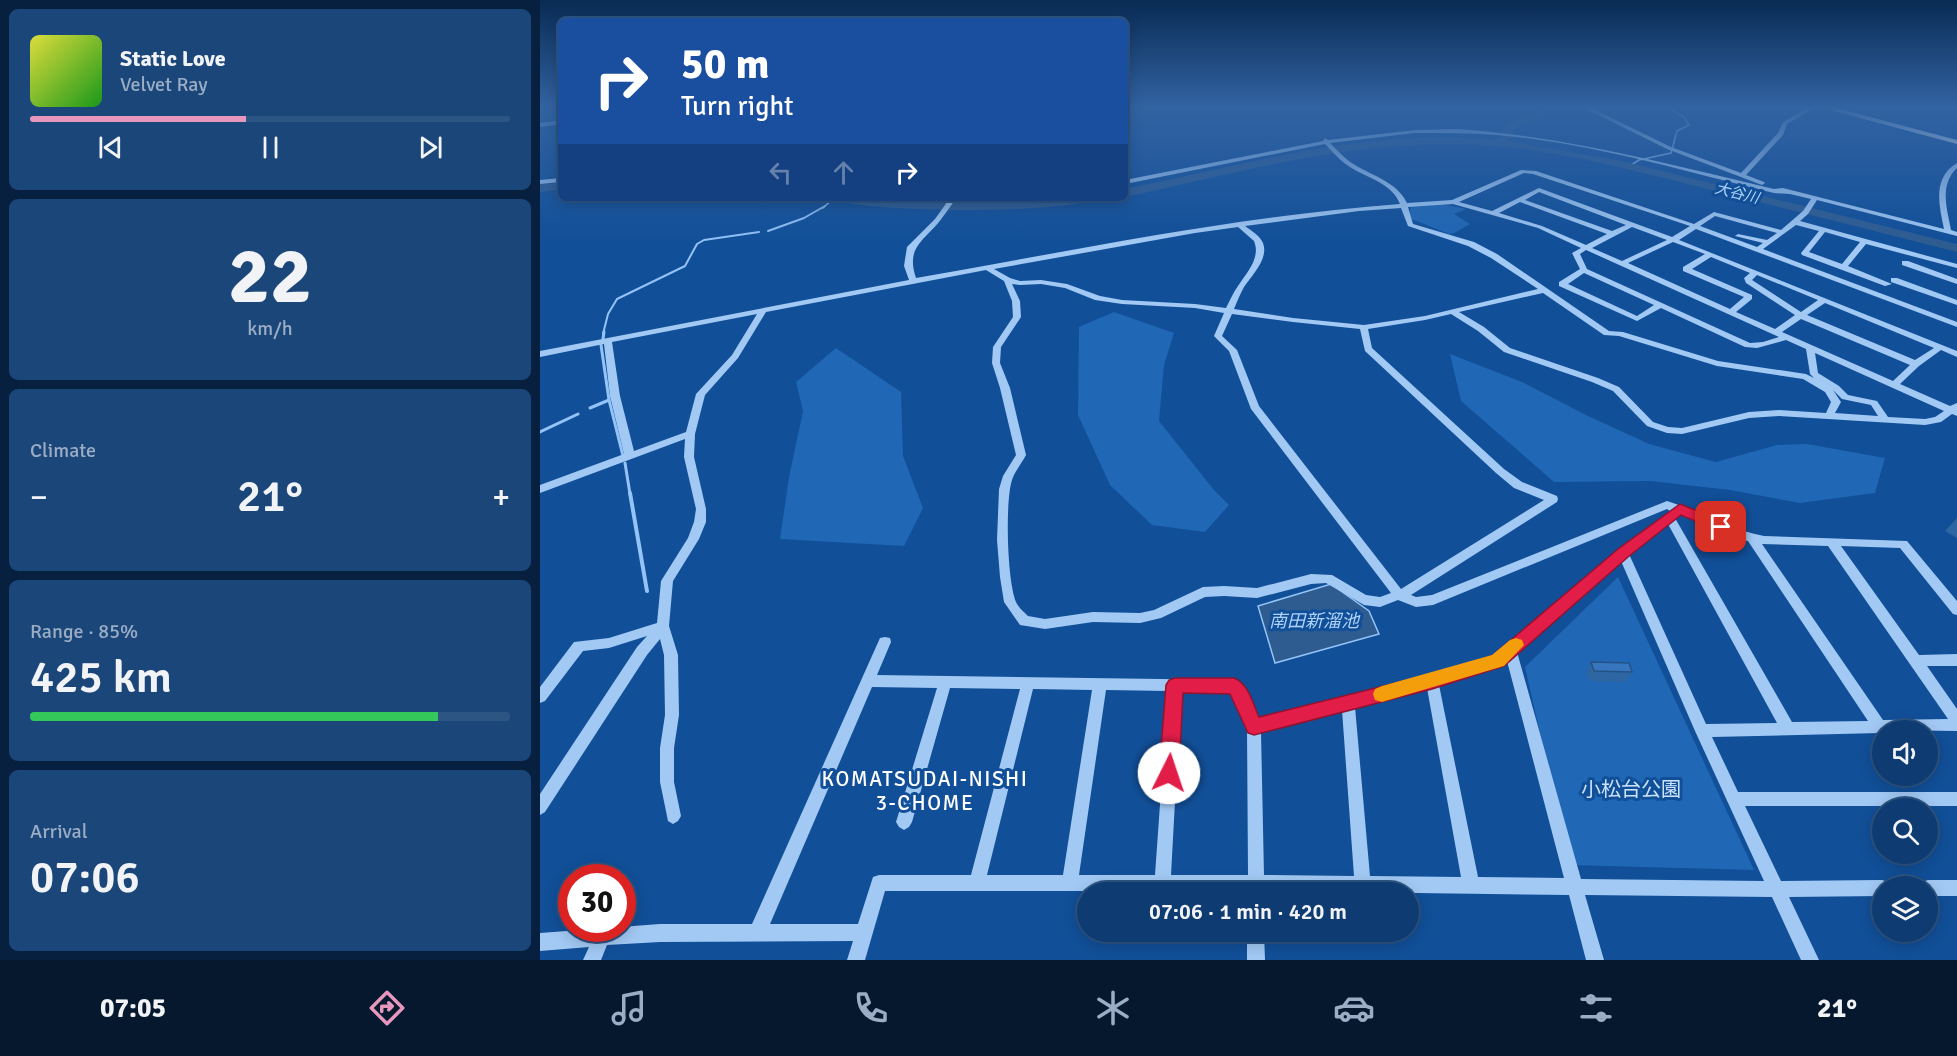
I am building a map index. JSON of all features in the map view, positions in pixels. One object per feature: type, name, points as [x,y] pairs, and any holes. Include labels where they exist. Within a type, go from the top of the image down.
[{"type":"street","points":[[1128,181],[1267,153]]},
{"type":"street","points":[[1338,153],[1351,165],[1384,182],[1406,204],[1407,221],[1410,225],[1471,244],[1545,290],[1607,333],[1620,334],[1718,363],[1806,377],[1828,390],[1836,402],[1829,416]]},
{"type":"street","points":[[1608,153],[1774,191],[1789,192]]},
{"type":"street","points":[[1682,153],[1813,202],[1957,234]]},
{"type":"street","points":[[1743,175],[1764,153]]},
{"type":"street","points":[[1948,231],[1943,190],[1946,177],[1957,165]]},
{"type":"street","points":[[1454,202],[1523,171],[1534,172],[1729,238],[1957,325]]},
{"type":"street","points":[[540,182],[558,178]]},
{"type":"street","points":[[1494,213],[1539,190],[1711,254],[1957,354]]},
{"type":"street","points":[[1520,200],[1613,234]]},
{"type":"street","points":[[913,281],[908,266],[911,247],[937,220],[951,201]]},
{"type":"street","points":[[540,354],[913,281],[1238,224],[1406,204],[1454,202],[1528,222],[1955,410]]},
{"type":"street","points":[[1759,249],[1796,220],[1813,202]]},
{"type":"street","points":[[1623,263],[1673,240],[1714,214],[1780,232]]},
{"type":"street","points":[[1796,220],[1823,230],[1957,266]]},
{"type":"street","points":[[1238,224],[1257,239],[1261,246],[1259,259],[1237,293],[1231,312],[1218,336],[1233,350],[1254,407],[1400,596],[1416,602],[1433,600],[1667,505],[1674,513],[1788,729]]},
{"type":"street","points":[[1632,224],[1576,253],[1584,270],[1748,345],[1757,347],[1767,341],[1789,337]]},
{"type":"street","points":[[1823,230],[1805,253],[1957,303]]},
{"type":"street","points":[[1729,238],[1734,236],[1769,242]]},
{"type":"street","points":[[1843,267],[1865,241]]},
{"type":"street","points":[[1875,293],[1891,282],[1912,253]]},
{"type":"street","points":[[1711,254],[1686,269],[1749,297],[1731,312]]},
{"type":"street","points":[[1905,263],[1957,282]]},
{"type":"street","points":[[989,269],[1007,280],[1066,286],[1098,298],[1122,303],[1195,306],[1364,327],[1453,312],[1545,290]]},
{"type":"street","points":[[1584,270],[1562,284],[1637,320],[1660,305]]},
{"type":"street","points":[[1756,272],[1748,278],[1749,281],[1800,315],[1916,364]]},
{"type":"street","points":[[1007,280],[1016,301],[1017,317],[997,347],[996,363],[1005,388],[1021,455],[1007,478],[1003,492],[1007,590],[1011,605],[1024,621],[1045,624],[1094,617],[1140,618],[1157,614],[1203,592],[1257,592],[1311,579],[1328,578],[1364,600],[1380,602],[1400,596],[1553,500],[1518,485],[1500,471],[1368,349],[1364,327]]},
{"type":"street","points":[[1778,332],[1824,300]]},
{"type":"street","points":[[674,816],[667,782],[667,748],[672,715],[671,655],[663,627],[667,581],[693,539],[700,522],[700,509],[689,457],[690,434],[701,394],[735,356],[763,311]]},
{"type":"street","points":[[1453,312],[1481,328],[1507,350],[1616,389],[1650,424],[1667,430],[1682,430],[1749,415],[1779,413],[1925,422],[1938,420],[1955,410]]},
{"type":"street","points":[[608,341],[615,396],[630,457]]},
{"type":"street","points":[[1810,346],[1814,374],[1836,388],[1845,397],[1874,403],[1885,419]]},
{"type":"street","points":[[1895,384],[1916,364],[1940,347]]},
{"type":"street","points":[[540,489],[690,434]]},
{"type":"street","points":[[1674,513],[1752,538],[1832,543],[1903,544],[1957,610]]},
{"type":"street","points":[[1254,727],[1432,681],[1498,661],[1623,553],[1674,513]]},
{"type":"street","points":[[1752,538],[1875,720]]},
{"type":"street","points":[[1832,543],[1957,720]]},
{"type":"street","points":[[1623,553],[1702,731],[1810,960]]},
{"type":"street","points":[[540,697],[579,646],[609,643],[663,627]]},
{"type":"street","points":[[540,807],[642,651],[663,627]]},
{"type":"street","points":[[757,933],[885,642]]},
{"type":"street","points":[[1510,650],[1595,960]]},
{"type":"street","points":[[1915,661],[1957,660]]},
{"type":"street","points":[[869,681],[1234,686],[1240,693],[1254,727],[1256,882]]},
{"type":"street","points":[[1432,681],[1471,885]]},
{"type":"street","points":[[904,822],[945,682]]},
{"type":"street","points":[[977,884],[1028,683]]},
{"type":"street","points":[[1070,884],[1100,684]]},
{"type":"street","points":[[1161,882],[1175,685]]},
{"type":"street","points":[[1348,703],[1363,882]]},
{"type":"street","points":[[1938,725],[1957,725]]},
{"type":"street","points":[[1702,731],[1872,727]]},
{"type":"street","points":[[1735,799],[1957,799]]},
{"type":"street","points":[[856,960],[879,884],[1077,884]]},
{"type":"street","points":[[1419,885],[1872,888]]},
{"type":"street","points":[[1938,888],[1957,888]]},
{"type":"street","points":[[636,935],[865,932]]},
{"type":"street","points":[[540,942],[558,941]]},
{"type":"street","points":[[592,960],[600,942]]},
{"type":"street","points":[[1256,942],[1256,960]]},
{"type":"green space","points":[[1441,204],[1466,209],[1454,214],[1470,224],[1449,234],[1409,218],[1411,206]]},
{"type":"green space","points":[[1114,312],[1174,333],[1164,365],[1159,421],[1214,490],[1229,505],[1205,532],[1152,525],[1110,485],[1078,415],[1079,327]]},
{"type":"green space","points":[[836,348],[901,392],[903,456],[923,508],[904,546],[780,539],[789,477],[803,411],[796,382]]},
{"type":"green space","points":[[1450,354],[1522,382],[1649,444],[1716,462],[1777,445],[1807,444],[1885,458],[1875,493],[1800,503],[1730,490],[1650,481],[1554,482],[1461,401]]},
{"type":"green space","name":"小松台公園","points":[[1618,577],[1754,870],[1570,865],[1525,667]]},
{"type":"water","name":"南田新溜池","points":[[1331,584],[1369,611],[1379,634],[1275,663],[1258,606]]},
{"type":"building","points":[[1591,662],[1629,663],[1632,672],[1594,671]]},
{"type":"waterway","name":"大谷川","points":[[1128,192],[1319,153]]},
{"type":"waterway","name":"大谷川","points":[[1563,153],[1755,197],[1957,248]]},
{"type":"waterway","points":[[1628,167],[1639,160],[1671,153]]},
{"type":"waterway","name":"大谷川","points":[[540,188],[558,186]]},
{"type":"waterway","points":[[823,208],[831,201]]},
{"type":"waterway","name":"大谷川","points":[[872,201],[965,207],[1066,201]]},
{"type":"waterway","points":[[768,231],[804,218],[825,206]]},
{"type":"waterway","points":[[603,334],[608,314],[617,299],[685,266],[697,244],[704,240],[759,232]]},
{"type":"waterway","points":[[603,339],[604,332]]},
{"type":"waterway","points":[[601,345],[609,400]]},
{"type":"waterway","points":[[590,408],[609,400]]},
{"type":"waterway","points":[[609,400],[623,456]]},
{"type":"waterway","points":[[540,432],[578,414]]},
{"type":"waterway","points":[[625,463],[630,494]]},
{"type":"waterway","points":[[630,493],[647,591]]},
{"type":"slow traffic","points":[[1382,694],[1498,661],[1516,645]]},
{"type":"district","name":"KOMATSUDAI-NISHI 3-CHOME","points":[[925,791]]},
{"type":"route","points":[[1169,773],[1175,685],[1234,686],[1240,693],[1254,727],[1432,681],[1498,661],[1623,553],[1680,509],[1721,527]]}]
